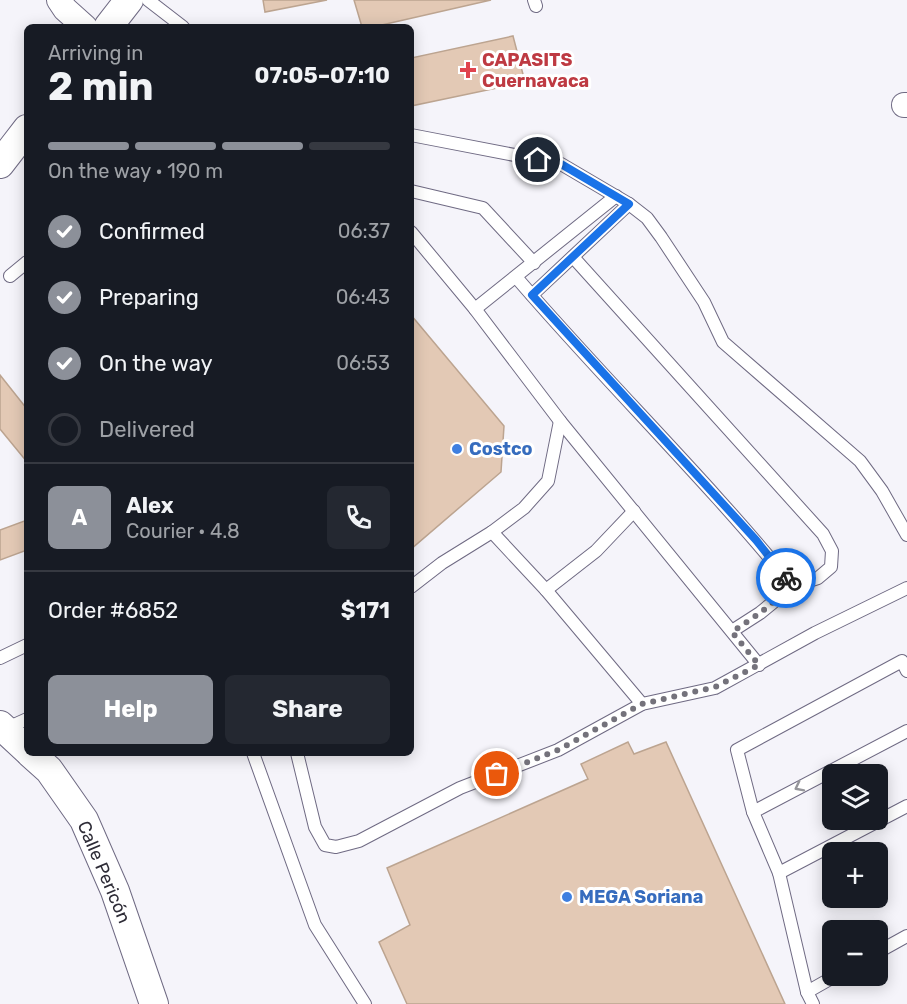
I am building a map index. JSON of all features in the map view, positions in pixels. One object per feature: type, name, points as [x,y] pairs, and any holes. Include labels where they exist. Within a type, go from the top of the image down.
[{"type":"street","points":[[59,0],[65,9],[82,24]]},
{"type":"street","points":[[110,24],[129,0]]},
{"type":"street","points":[[0,164],[24,133]]},
{"type":"street","name":"Calle Pericón","points":[[10,724],[24,746]]},
{"type":"street","name":"Calle Pericón","points":[[33,756],[49,770],[84,820],[115,891],[154,1004]]},
{"type":"lane","points":[[148,0],[179,24]]},
{"type":"lane","points":[[414,136],[561,164],[629,204],[646,218],[661,237],[704,302],[723,342],[860,461],[882,491],[907,535]]},
{"type":"lane","points":[[414,192],[483,208],[534,263]]},
{"type":"lane","points":[[475,309],[616,196]]},
{"type":"lane","points":[[532,295],[629,204]]},
{"type":"lane","points":[[414,236],[475,309],[560,421],[759,665]]},
{"type":"lane","points":[[573,257],[823,534],[832,551],[831,567],[818,578],[793,586],[732,632]]},
{"type":"lane","points":[[10,276],[24,264]]},
{"type":"lane","points":[[516,277],[756,540],[793,586]]},
{"type":"lane","points":[[414,585],[524,508],[548,481],[560,421]]},
{"type":"lane","points":[[546,590],[596,551],[634,511]]},
{"type":"lane","points":[[492,532],[546,590],[642,704]]},
{"type":"lane","points":[[298,756],[315,827],[325,845],[336,848],[359,842],[460,788],[558,750],[642,704],[715,687],[815,633],[907,588]]},
{"type":"lane","points":[[0,658],[24,646]]},
{"type":"lane","points":[[813,1004],[807,992],[779,873],[753,812],[737,750],[902,661],[907,671]]},
{"type":"lane","points":[[753,812],[907,731]]},
{"type":"lane","points":[[254,756],[315,925],[365,1004]]},
{"type":"lane","points":[[779,873],[907,806]]},
{"type":"lane","points":[[888,946],[907,936]]},
{"type":"lane","points":[[807,992],[822,984]]},
{"type":"building","points":[[263,0],[327,0],[265,12]]},
{"type":"building","points":[[354,0],[491,0],[386,24],[361,24]]},
{"type":"building","points":[[513,36],[525,82],[414,105],[414,57]]},
{"type":"building","name":"Costco","points":[[414,319],[504,426],[501,472],[414,546]]},
{"type":"building","points":[[0,375],[24,405],[24,458],[0,429]]},
{"type":"building","points":[[24,521],[24,551],[0,560],[0,530]]},
{"type":"building","name":"MEGA Soriana","points":[[628,742],[634,754],[666,742],[785,1004],[407,1004],[379,942],[410,925],[387,868],[588,779],[581,764]]},
{"type":"way so far","points":[[497,774],[583,738],[642,704],[715,687],[759,665],[732,632],[793,586],[786,578]]},
{"type":"place","name":"CAPASITS Cuernavaca","points":[[468,70]]},
{"type":"place","name":"Costco","points":[[457,449]]},
{"type":"place","name":"MEGA Soriana","points":[[567,897]]},
{"type":"route","points":[[538,160],[561,164],[629,204],[532,295],[756,540],[786,578]]}]
